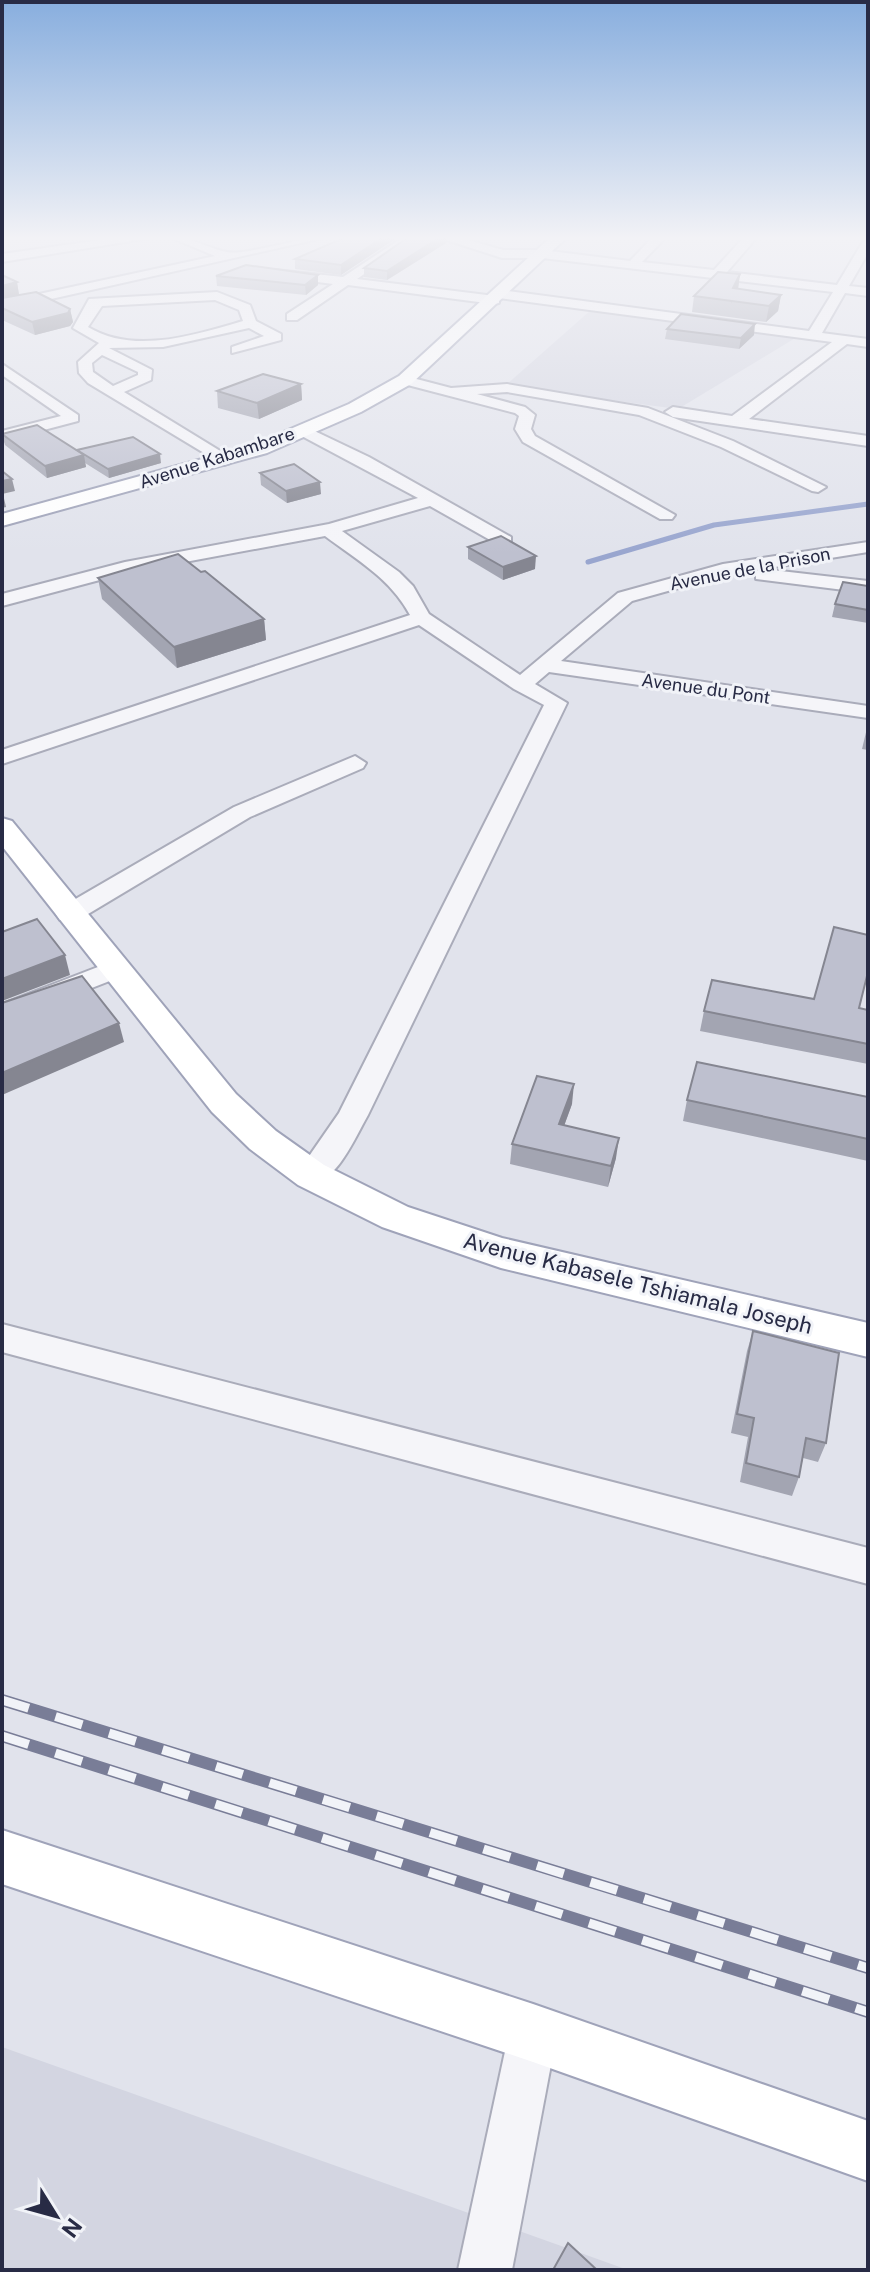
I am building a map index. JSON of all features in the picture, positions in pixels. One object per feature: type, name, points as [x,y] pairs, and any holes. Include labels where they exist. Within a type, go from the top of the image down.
[{"type":"main road","name":"Avenue Kabambare","points":[[2,520],[224,460],[304,431],[405,380],[447,342]]},
{"type":"main road","name":"Avenue Kabasele Tshiamala Joseph","points":[[2,827],[224,1103],[263,1140],[311,1175],[395,1217],[501,1253],[868,1340]]},
{"type":"main road","points":[[2,1857],[533,2033],[868,2151]]},
{"type":"street","points":[[98,342],[145,370],[146,377],[112,392]]},
{"type":"street","points":[[148,342],[103,346],[85,362],[86,373],[224,460]]},
{"type":"street","points":[[237,350],[261,342]]},
{"type":"street","points":[[737,420],[841,342]]},
{"type":"street","points":[[2,368],[73,418],[2,436]]},
{"type":"street","points":[[405,380],[520,410],[527,415],[523,429],[529,439],[666,515]]},
{"type":"street","points":[[455,391],[507,388],[643,411],[737,420],[868,441]]},
{"type":"street","points":[[643,411],[727,444],[818,487]]},
{"type":"street","points":[[841,437],[859,424]]},
{"type":"street","points":[[304,431],[363,460],[505,541]]},
{"type":"street","points":[[2,600],[125,568],[331,529],[431,500]]},
{"type":"street","points":[[311,1175],[353,1115],[556,703],[521,685],[421,618],[406,590],[392,576],[331,529]]},
{"type":"street","name":"Avenue de la Prison","points":[[521,685],[625,597],[723,570],[868,547]]},
{"type":"street","points":[[723,570],[868,587]]},
{"type":"street","points":[[2,757],[421,618]]},
{"type":"street","name":"Avenue du Pont","points":[[543,665],[868,712]]},
{"type":"street","points":[[69,914],[242,812],[355,763]]},
{"type":"street","points":[[2,1014],[116,969]]},
{"type":"street","points":[[2,1338],[868,1566]]},
{"type":"street","points":[[485,2270],[533,2033]]},
{"type":"shaded area","points":[[555,342],[789,342],[678,409],[505,386]]},
{"type":"shaded area","points":[[2,2047],[564,2247],[628,2270],[2,2270]]},
{"type":"building","points":[[263,374],[301,384],[257,403],[217,391]]},
{"type":"building","points":[[37,425],[84,455],[45,466],[2,434]]},
{"type":"building","points":[[133,437],[160,454],[108,469],[77,450]]},
{"type":"building","points":[[294,464],[320,482],[286,491],[260,473]]},
{"type":"building","points":[[2,471],[12,479],[2,481]]},
{"type":"building","points":[[501,536],[536,556],[503,567],[468,547]]},
{"type":"building","points":[[178,554],[201,572],[205,571],[264,619],[174,647],[98,578]]},
{"type":"building","points":[[843,582],[868,586],[868,610],[835,604]]},
{"type":"building","points":[[37,919],[65,955],[2,979],[2,932]]},
{"type":"building","points":[[834,927],[868,935],[868,972],[859,1008],[868,1010],[868,1044],[704,1011],[712,980],[814,999]]},
{"type":"building","points":[[82,976],[119,1023],[2,1073],[2,1003]]},
{"type":"building","points":[[697,1062],[868,1097],[868,1139],[687,1100]]},
{"type":"building","points":[[537,1076],[574,1084],[559,1124],[619,1138],[611,1166],[512,1144]]},
{"type":"building","points":[[753,1331],[839,1353],[826,1443],[806,1438],[799,1477],[746,1463],[754,1418],[737,1414]]},
{"type":"building","points":[[568,2243],[597,2270],[553,2270]]},
{"type":"waterway","points":[[588,562],[714,525],[868,504]]},
{"type":"railway","points":[[2,1700],[868,1968]]},
{"type":"railway","points":[[2,1736],[868,2012]]}]
